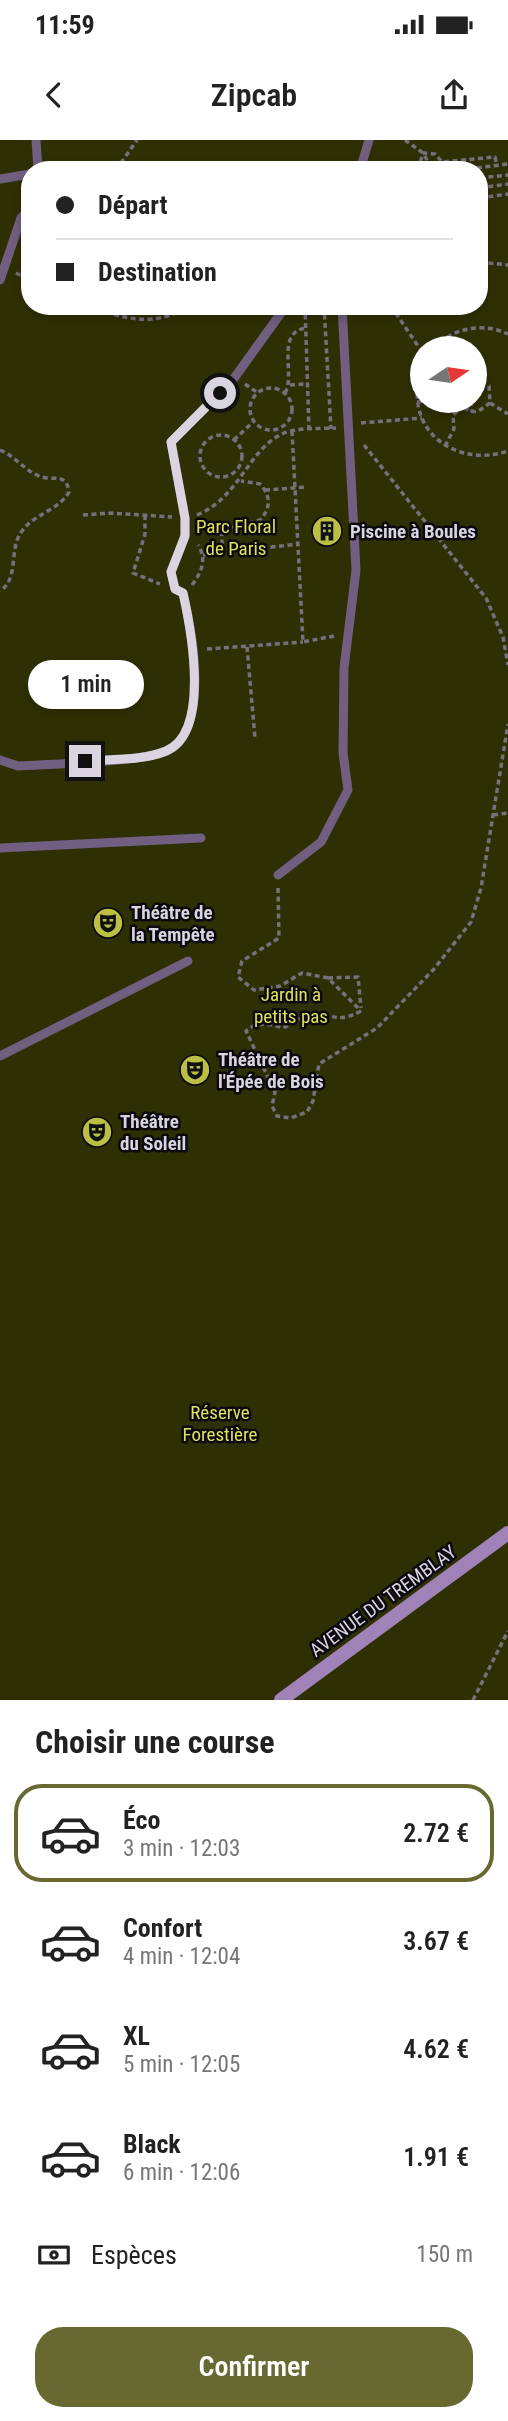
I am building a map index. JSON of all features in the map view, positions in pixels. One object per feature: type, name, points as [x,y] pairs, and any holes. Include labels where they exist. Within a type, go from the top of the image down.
[{"type":"main road","name":"AVENUE DU TREMBLAY","points":[[281,1700],[508,1533]]},
{"type":"lane","points":[[36,140],[37,161]]},
{"type":"lane","points":[[363,161],[369,140]]},
{"type":"lane","points":[[0,179],[21,176]]},
{"type":"lane","points":[[0,280],[21,218]]},
{"type":"lane","points":[[0,760],[18,766],[130,758],[168,751],[184,734],[195,683],[194,650],[179,591],[171,572],[185,536],[185,518],[171,442],[235,377],[280,315]]},
{"type":"lane","points":[[278,875],[321,842],[348,790],[343,753],[346,633],[356,570],[342,315]]},
{"type":"lane","points":[[0,848],[201,838]]},
{"type":"lane","points":[[0,1056],[188,961]]},
{"type":"path","points":[[122,161],[136,140]]},
{"type":"path","points":[[405,140],[422,153],[427,161]]},
{"type":"path","points":[[422,153],[435,154],[441,161]]},
{"type":"path","points":[[420,161],[422,153]]},
{"type":"path","points":[[453,161],[495,157],[497,166]]},
{"type":"path","points":[[488,167],[508,164]]},
{"type":"path","points":[[488,177],[508,175]]},
{"type":"path","points":[[488,187],[508,184]]},
{"type":"path","points":[[488,197],[508,194]]},
{"type":"path","points":[[488,263],[508,265]]},
{"type":"path","points":[[113,315],[158,321],[171,315]]},
{"type":"path","points":[[305,315],[309,430]]},
{"type":"path","points":[[325,315],[331,429]]},
{"type":"path","points":[[397,315],[411,336]]},
{"type":"path","points":[[451,336],[458,331],[479,327],[508,334]]},
{"type":"path","points":[[285,393],[290,384],[288,345],[293,334],[306,328]]},
{"type":"path","points":[[290,384],[306,384]]},
{"type":"path","points":[[487,385],[490,403]]},
{"type":"path","points":[[266,389],[285,393],[291,401],[292,411],[281,428],[262,428],[254,421],[252,402],[258,393],[266,389]]},
{"type":"path","points":[[490,403],[508,414]]},
{"type":"path","points":[[475,414],[490,403]]},
{"type":"path","points":[[420,413],[433,435],[445,446],[469,456],[491,456],[508,451]]},
{"type":"path","points":[[445,446],[454,429],[455,413]]},
{"type":"path","points":[[83,515],[185,518],[213,507],[239,482],[272,440],[292,431],[422,418]]},
{"type":"path","points":[[234,440],[254,421]]},
{"type":"path","points":[[348,426],[440,544],[486,597],[503,637],[508,665]]},
{"type":"path","points":[[292,431],[303,642]]},
{"type":"path","points":[[223,436],[234,440],[242,456],[239,466],[233,474],[214,476],[205,470],[200,452],[214,437],[223,436]]},
{"type":"path","points":[[0,450],[36,475],[62,478],[68,483],[69,492],[59,503],[22,530],[14,550],[11,579],[0,591]]},
{"type":"path","points":[[239,466],[247,471]]},
{"type":"path","points":[[223,553],[220,531],[260,520],[269,506],[265,490],[254,481],[239,482]]},
{"type":"path","points":[[265,490],[306,487]]},
{"type":"path","points":[[145,515],[145,534],[133,573],[179,591],[199,576],[203,555],[197,542],[185,536]]},
{"type":"path","points":[[203,555],[298,544]]},
{"type":"path","points":[[194,650],[303,642],[346,633]]},
{"type":"path","points":[[247,646],[255,738]]},
{"type":"path","points":[[361,1010],[345,1019],[317,1015],[304,1017],[283,1028],[267,1023],[251,1026],[246,1031],[275,1092],[272,1106],[277,1116],[291,1118],[307,1112],[313,1101],[319,1064],[377,1028],[434,969],[471,922],[481,888],[508,724]]},
{"type":"path","points":[[493,815],[508,813]]},
{"type":"path","points":[[278,875],[279,937],[242,961],[238,977],[254,990],[280,986],[302,973],[328,978],[358,977],[361,1010]]},
{"type":"path","points":[[328,978],[361,1010]]},
{"type":"path","points":[[473,1700],[508,1631]]},
{"type":"green space","points":[[0,140],[508,140],[508,1700],[0,1700]]},
{"type":"place","name":"Piscine à Boules","points":[[327,531]]},
{"type":"place","name":"Théâtre de la Tempête","points":[[108,923]]},
{"type":"place","name":"Théâtre de l'Épée de Bois","points":[[195,1070]]},
{"type":"place","name":"Théâtre du Soleil","points":[[97,1132]]},
{"type":"route","points":[[85,761],[130,758],[168,751],[184,734],[195,683],[194,650],[183,593],[175,589],[171,572],[185,536],[185,518],[171,442],[220,393]]},
{"type":"park label","name":"Parc Floral de Paris","points":[[236,537]]},
{"type":"park label","name":"Jardin à petits pas","points":[[291,1005]]},
{"type":"park label","name":"Réserve Forestière","points":[[220,1423]]}]
